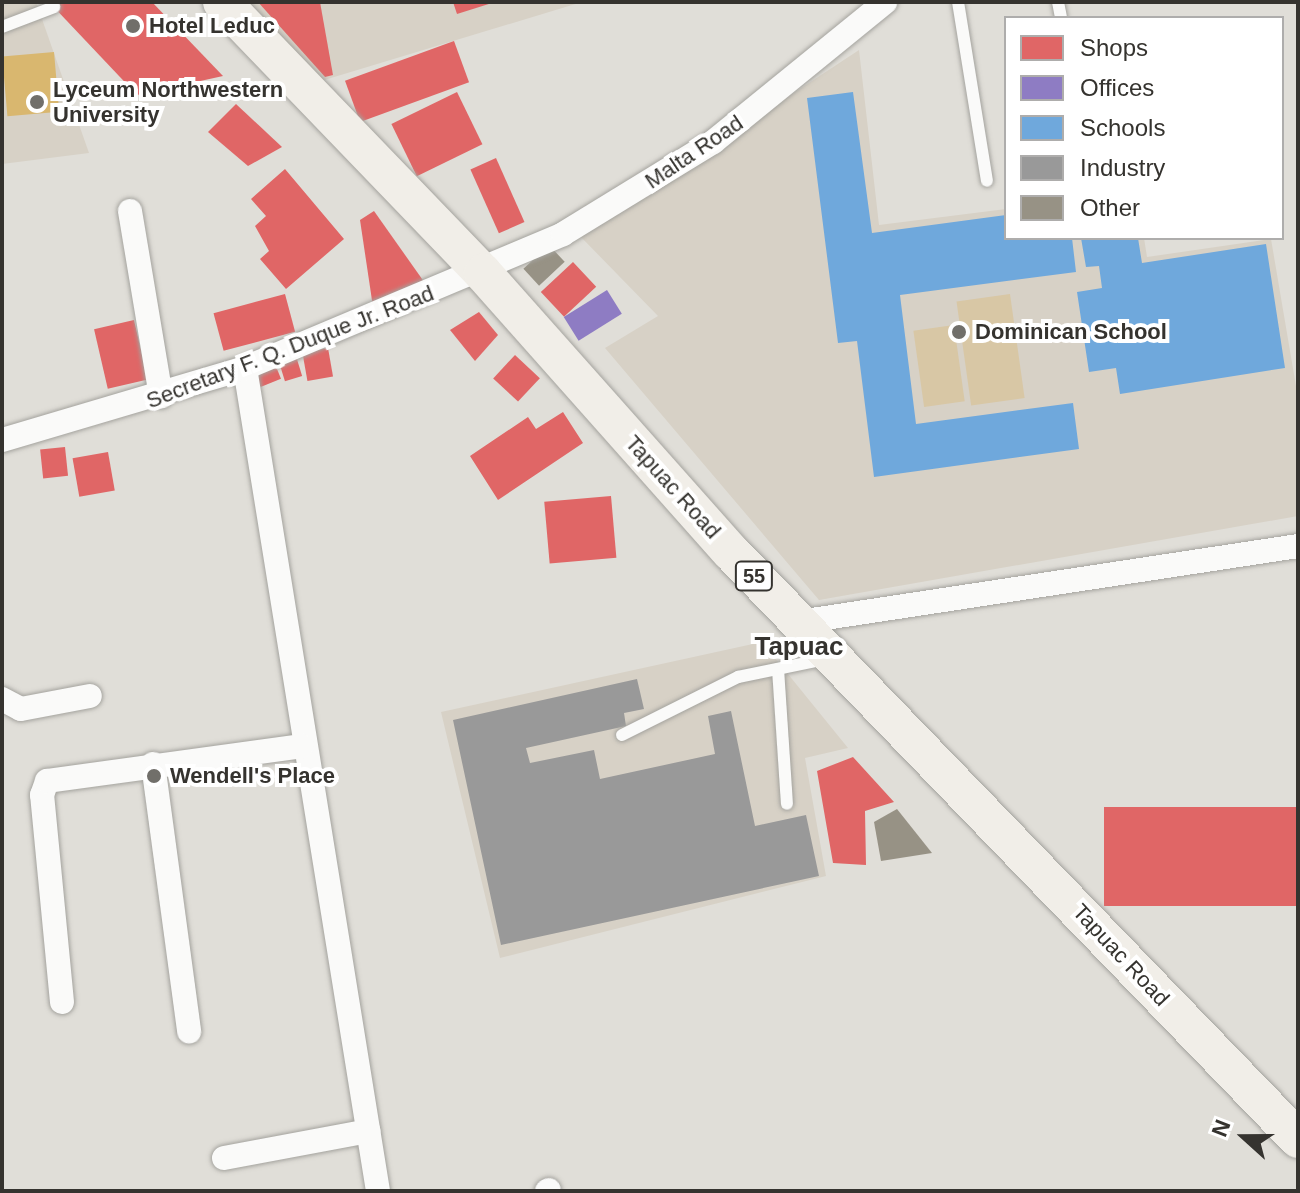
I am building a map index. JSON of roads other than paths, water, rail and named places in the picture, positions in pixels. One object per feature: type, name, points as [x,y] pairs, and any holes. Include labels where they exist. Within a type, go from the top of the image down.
[{"type":"main road","name":"Tapuac Road","points":[[222,2],[483,273],[833,658],[1100,920],[1298,1139]]},
{"type":"street","name":"Malta Road","points":[[483,273],[563,234],[713,142],[885,2]]},
{"type":"street","points":[[130,211],[161,396]]},
{"type":"street","name":"Secretary F. Q. Duque Jr. Road","points":[[2,440],[161,396],[245,368],[483,273]]},
{"type":"street","points":[[245,368],[302,746],[378,1191]]},
{"type":"street","points":[[799,622],[1298,546]]},
{"type":"street","points":[[2,699],[21,709],[90,696]]},
{"type":"street","points":[[62,1002],[44,788],[57,777],[302,746]]},
{"type":"street","points":[[153,764],[189,1032]]},
{"type":"street","points":[[224,1158],[368,1131]]},
{"type":"lane","points":[[958,2],[987,181]]},
{"type":"lane","points":[[2,27],[54,7]]},
{"type":"lane","points":[[622,735],[738,677],[833,658]]},
{"type":"lane","points":[[778,669],[787,804]]},
{"type":"place","name":"Hotel Leduc","points":[[133,26]]},
{"type":"place","name":"Lyceum Northwestern University","points":[[37,102]]},
{"type":"place","name":"Dominican School","points":[[959,332]]},
{"type":"place","name":"Wendell's Place","points":[[154,776]]},
{"type":"district","name":"Tapuac","points":[[799,647]]}]
